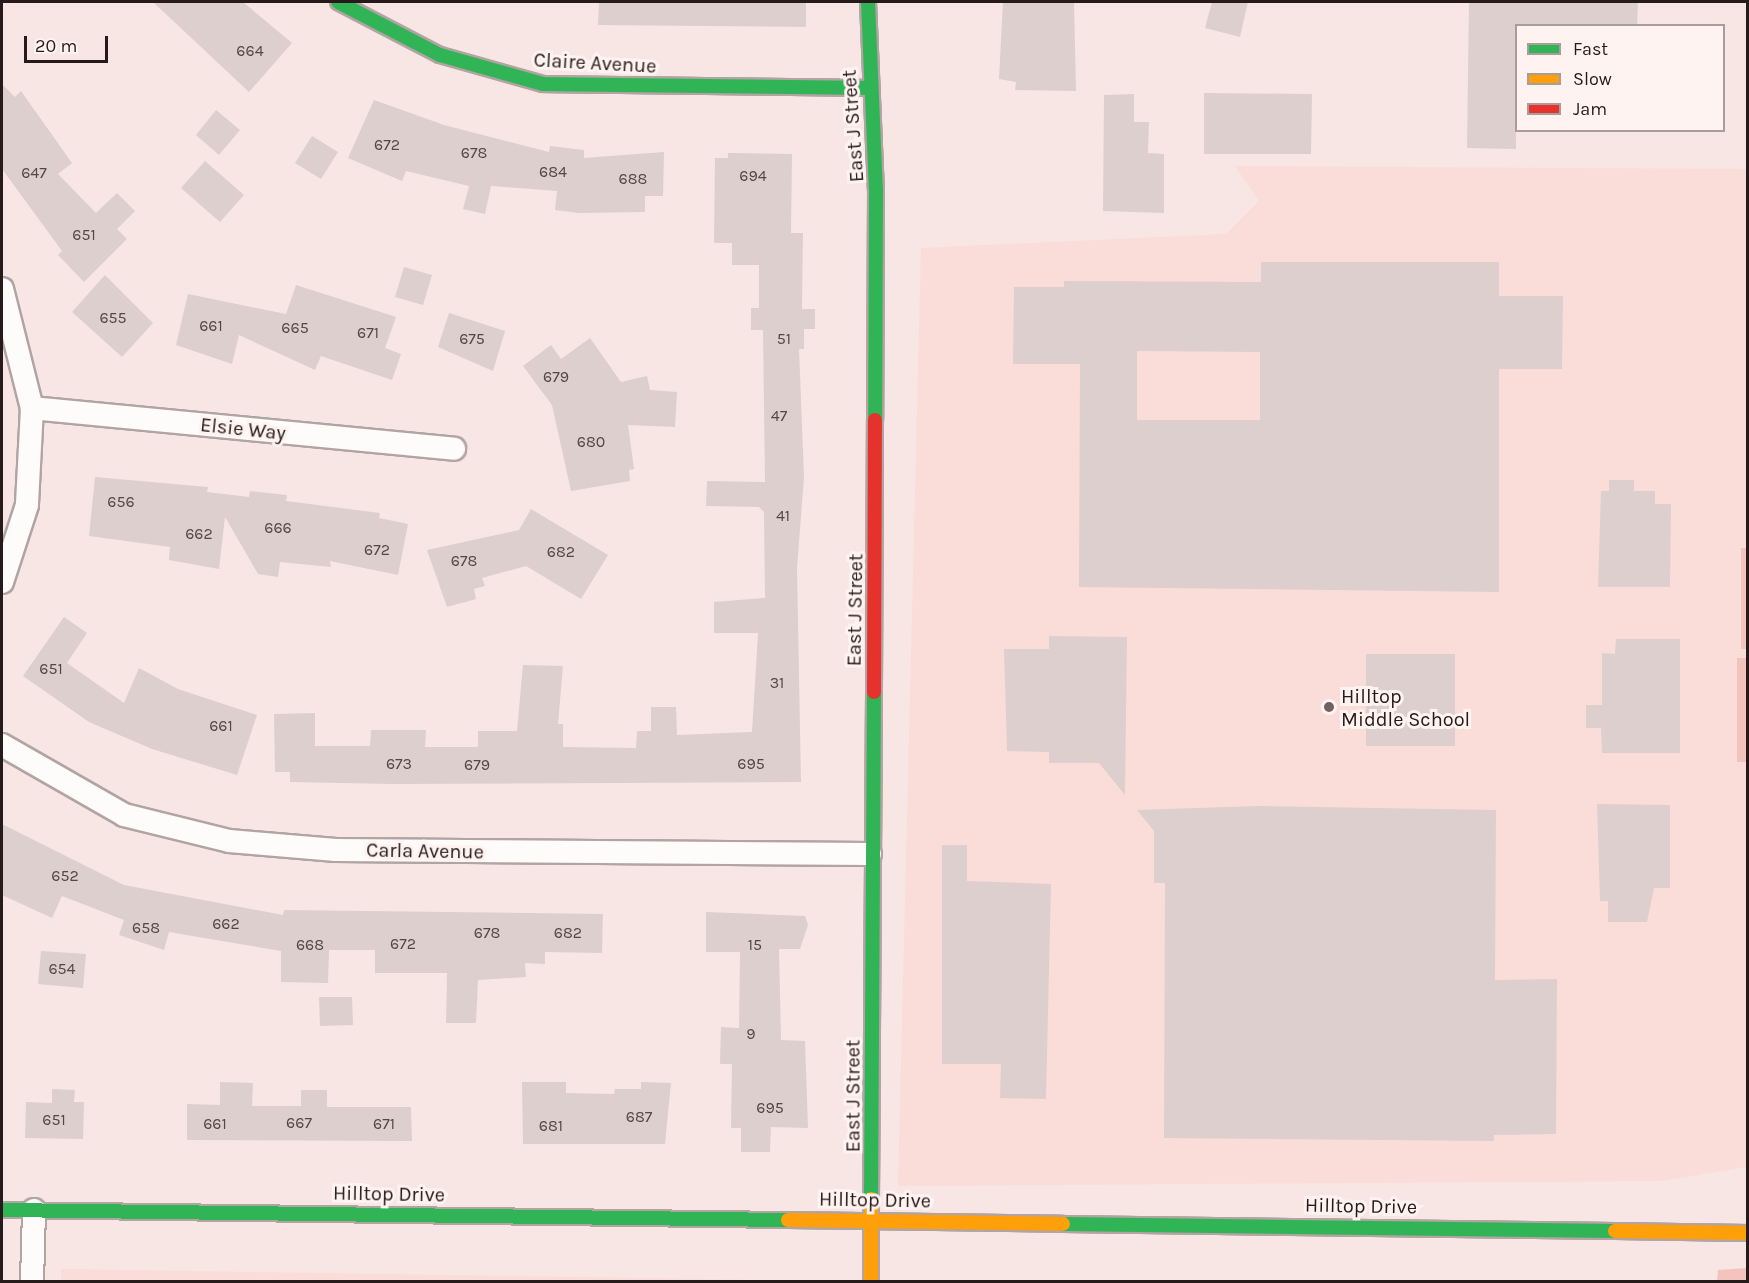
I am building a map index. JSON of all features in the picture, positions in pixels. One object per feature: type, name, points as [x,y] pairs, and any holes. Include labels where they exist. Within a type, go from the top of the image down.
[{"type":"street","name":"Claire Avenue","points":[[338,2],[432,52],[543,84],[868,88]]},
{"type":"street","name":"East J Street","points":[[868,2],[868,88],[876,189],[870,854],[871,1281]]},
{"type":"street","points":[[2,289],[32,408],[27,505],[2,582]]},
{"type":"street","name":"Elsie Way","points":[[32,408],[454,449]]},
{"type":"street","name":"Carla Avenue","points":[[2,745],[124,815],[229,841],[336,850],[870,854]]},
{"type":"street","name":"Hilltop Drive","points":[[2,1210],[871,1219],[1748,1233]]},
{"type":"street","points":[[32,1281],[34,1210]]},
{"type":"shaded area","name":"Hilltop Middle School","points":[[1235,166],[1747,169],[1747,1167],[1661,1181],[898,1186],[921,248],[1226,234],[1259,201]]},
{"type":"shaded area","points":[[1741,548],[1747,548],[1747,649],[1741,649]]},
{"type":"shaded area","points":[[1737,658],[1747,658],[1747,762],[1737,762]]},
{"type":"shaded area","points":[[1747,1268],[1747,1281],[1717,1281],[1718,1270]]},
{"type":"shaded area","points":[[61,1269],[824,1281],[61,1282]]},
{"type":"building","points":[[153,2],[243,2],[292,43],[249,92]]},
{"type":"building","points":[[599,2],[806,2],[806,27],[598,25]]},
{"type":"building","points":[[1003,2],[1074,2],[1076,91],[1015,90],[1016,82],[999,79]]},
{"type":"building","points":[[1212,2],[1248,2],[1240,37],[1205,28]]},
{"type":"building","points":[[1469,2],[1638,2],[1637,24],[1515,24],[1516,149],[1467,148]]},
{"type":"building","points":[[2,84],[15,97],[21,91],[72,163],[58,174],[96,213],[117,193],[135,211],[117,229],[127,239],[84,282],[58,255],[62,251],[2,169]]},
{"type":"building","points":[[1204,93],[1312,94],[1311,154],[1204,154]]},
{"type":"building","points":[[1134,94],[1134,122],[1149,122],[1148,153],[1164,154],[1164,213],[1103,211],[1104,95]]},
{"type":"building","points":[[374,100],[444,125],[549,152],[550,146],[584,150],[584,158],[664,152],[663,196],[645,196],[645,212],[579,213],[555,210],[557,191],[491,186],[485,214],[463,209],[469,186],[406,171],[402,181],[348,158]]},
{"type":"building","points":[[216,110],[240,130],[219,155],[196,135]]},
{"type":"building","points":[[312,136],[338,152],[321,179],[295,163]]},
{"type":"building","points":[[728,153],[792,154],[791,233],[803,233],[802,309],[815,309],[815,329],[804,329],[804,349],[799,349],[804,477],[797,568],[801,782],[393,784],[290,782],[290,772],[275,772],[274,714],[315,713],[315,746],[370,746],[371,730],[426,730],[425,747],[478,747],[478,731],[517,731],[523,665],[563,666],[558,724],[563,724],[563,747],[636,748],[637,731],[651,731],[651,707],[676,707],[677,735],[752,732],[758,633],[714,633],[714,602],[765,598],[764,512],[759,507],[706,506],[707,481],[765,482],[763,330],[751,330],[751,308],[759,308],[759,265],[732,265],[732,243],[714,243],[715,158],[728,158]]},
{"type":"building","points":[[205,161],[244,195],[220,222],[181,188]]},
{"type":"building","points":[[1261,262],[1499,262],[1499,296],[1563,296],[1562,369],[1499,369],[1499,592],[1079,587],[1080,364],[1013,364],[1014,287],[1064,287],[1064,281],[1261,282]],"holes":[[[1137,351],[1260,352],[1260,420],[1137,420]]]},
{"type":"building","points":[[404,267],[432,275],[423,305],[395,297]]},
{"type":"building","points":[[105,275],[153,323],[122,357],[72,312]]},
{"type":"building","points":[[296,285],[396,317],[385,348],[401,354],[392,380],[321,356],[315,370],[239,335],[232,364],[176,345],[188,294],[286,314]]},
{"type":"building","points":[[449,313],[505,331],[493,371],[438,347]]},
{"type":"building","points":[[590,338],[621,382],[647,376],[650,390],[677,392],[675,427],[628,425],[634,469],[629,470],[630,481],[571,491],[552,405],[523,366],[551,345],[561,359]]},
{"type":"building","points":[[95,477],[208,487],[207,492],[249,497],[250,491],[287,495],[286,501],[380,513],[379,518],[408,524],[398,575],[330,561],[331,567],[280,562],[278,577],[258,574],[225,517],[219,569],[169,560],[170,547],[89,536]]},
{"type":"building","points":[[1609,480],[1634,480],[1634,491],[1655,491],[1655,504],[1671,504],[1670,587],[1598,587],[1601,491],[1609,491]]},
{"type":"building","points":[[531,509],[608,555],[581,599],[526,566],[482,578],[485,586],[474,589],[476,599],[447,607],[427,550],[519,530]]},
{"type":"building","points":[[64,617],[87,633],[67,663],[124,703],[139,668],[178,689],[257,715],[237,775],[152,749],[89,722],[23,676]]},
{"type":"building","points":[[1049,636],[1127,637],[1125,795],[1099,763],[1049,763],[1049,752],[1007,751],[1004,649],[1049,649]]},
{"type":"building","points":[[1616,639],[1680,639],[1680,753],[1602,753],[1601,728],[1586,728],[1586,705],[1602,705],[1602,653],[1615,654]]},
{"type":"building","points":[[1366,654],[1455,654],[1455,746],[1366,746]]},
{"type":"building","points":[[1597,804],[1670,805],[1670,888],[1654,888],[1647,922],[1608,922],[1608,901],[1600,901]]},
{"type":"building","points":[[1258,806],[1496,810],[1495,980],[1557,979],[1556,1134],[1494,1135],[1494,1141],[1164,1138],[1165,883],[1154,883],[1154,831],[1137,810]]},
{"type":"building","points":[[2,824],[124,885],[283,915],[284,910],[603,914],[602,953],[545,952],[545,964],[525,963],[526,977],[478,980],[476,1023],[446,1023],[447,973],[375,973],[375,950],[329,950],[328,983],[281,982],[281,951],[169,932],[164,950],[119,935],[124,920],[62,896],[52,918],[2,895]]},
{"type":"building","points":[[942,845],[967,845],[967,881],[1051,884],[1046,1099],[1000,1098],[1001,1064],[942,1064]]},
{"type":"building","points":[[706,912],[805,916],[808,925],[800,949],[779,949],[781,1040],[805,1041],[808,1128],[771,1127],[770,1152],[741,1152],[741,1128],[731,1128],[732,1064],[720,1064],[721,1027],[739,1028],[740,952],[706,952]]},
{"type":"building","points":[[41,951],[86,954],[83,988],[38,984]]},
{"type":"building","points":[[319,997],[352,997],[353,1025],[320,1026]]},
{"type":"building","points":[[220,1082],[253,1083],[252,1106],[301,1106],[301,1090],[327,1090],[327,1107],[411,1107],[412,1141],[187,1140],[187,1104],[220,1105]]},
{"type":"building","points":[[522,1082],[566,1082],[566,1093],[614,1094],[615,1089],[641,1089],[641,1082],[671,1083],[665,1144],[523,1144]]},
{"type":"building","points":[[52,1089],[75,1090],[74,1102],[84,1102],[83,1139],[25,1138],[26,1102],[52,1103]]},
{"type":"traffic: fast","points":[[338,2],[440,55],[543,84],[868,88]]},
{"type":"traffic: fast","points":[[868,2],[876,189],[875,420]]},
{"type":"traffic: fast","points":[[871,1199],[874,692]]},
{"type":"traffic: fast","points":[[2,1210],[788,1220]]},
{"type":"traffic: fast","points":[[1063,1224],[1615,1231]]},
{"type":"traffic: slow","points":[[871,1199],[871,1282]]},
{"type":"traffic: slow","points":[[788,1220],[1063,1224]]},
{"type":"traffic: slow","points":[[1615,1231],[1748,1233]]},
{"type":"traffic: jam","points":[[874,692],[875,420]]},
{"type":"place","name":"Hilltop Middle School","points":[[1329,707]]}]
